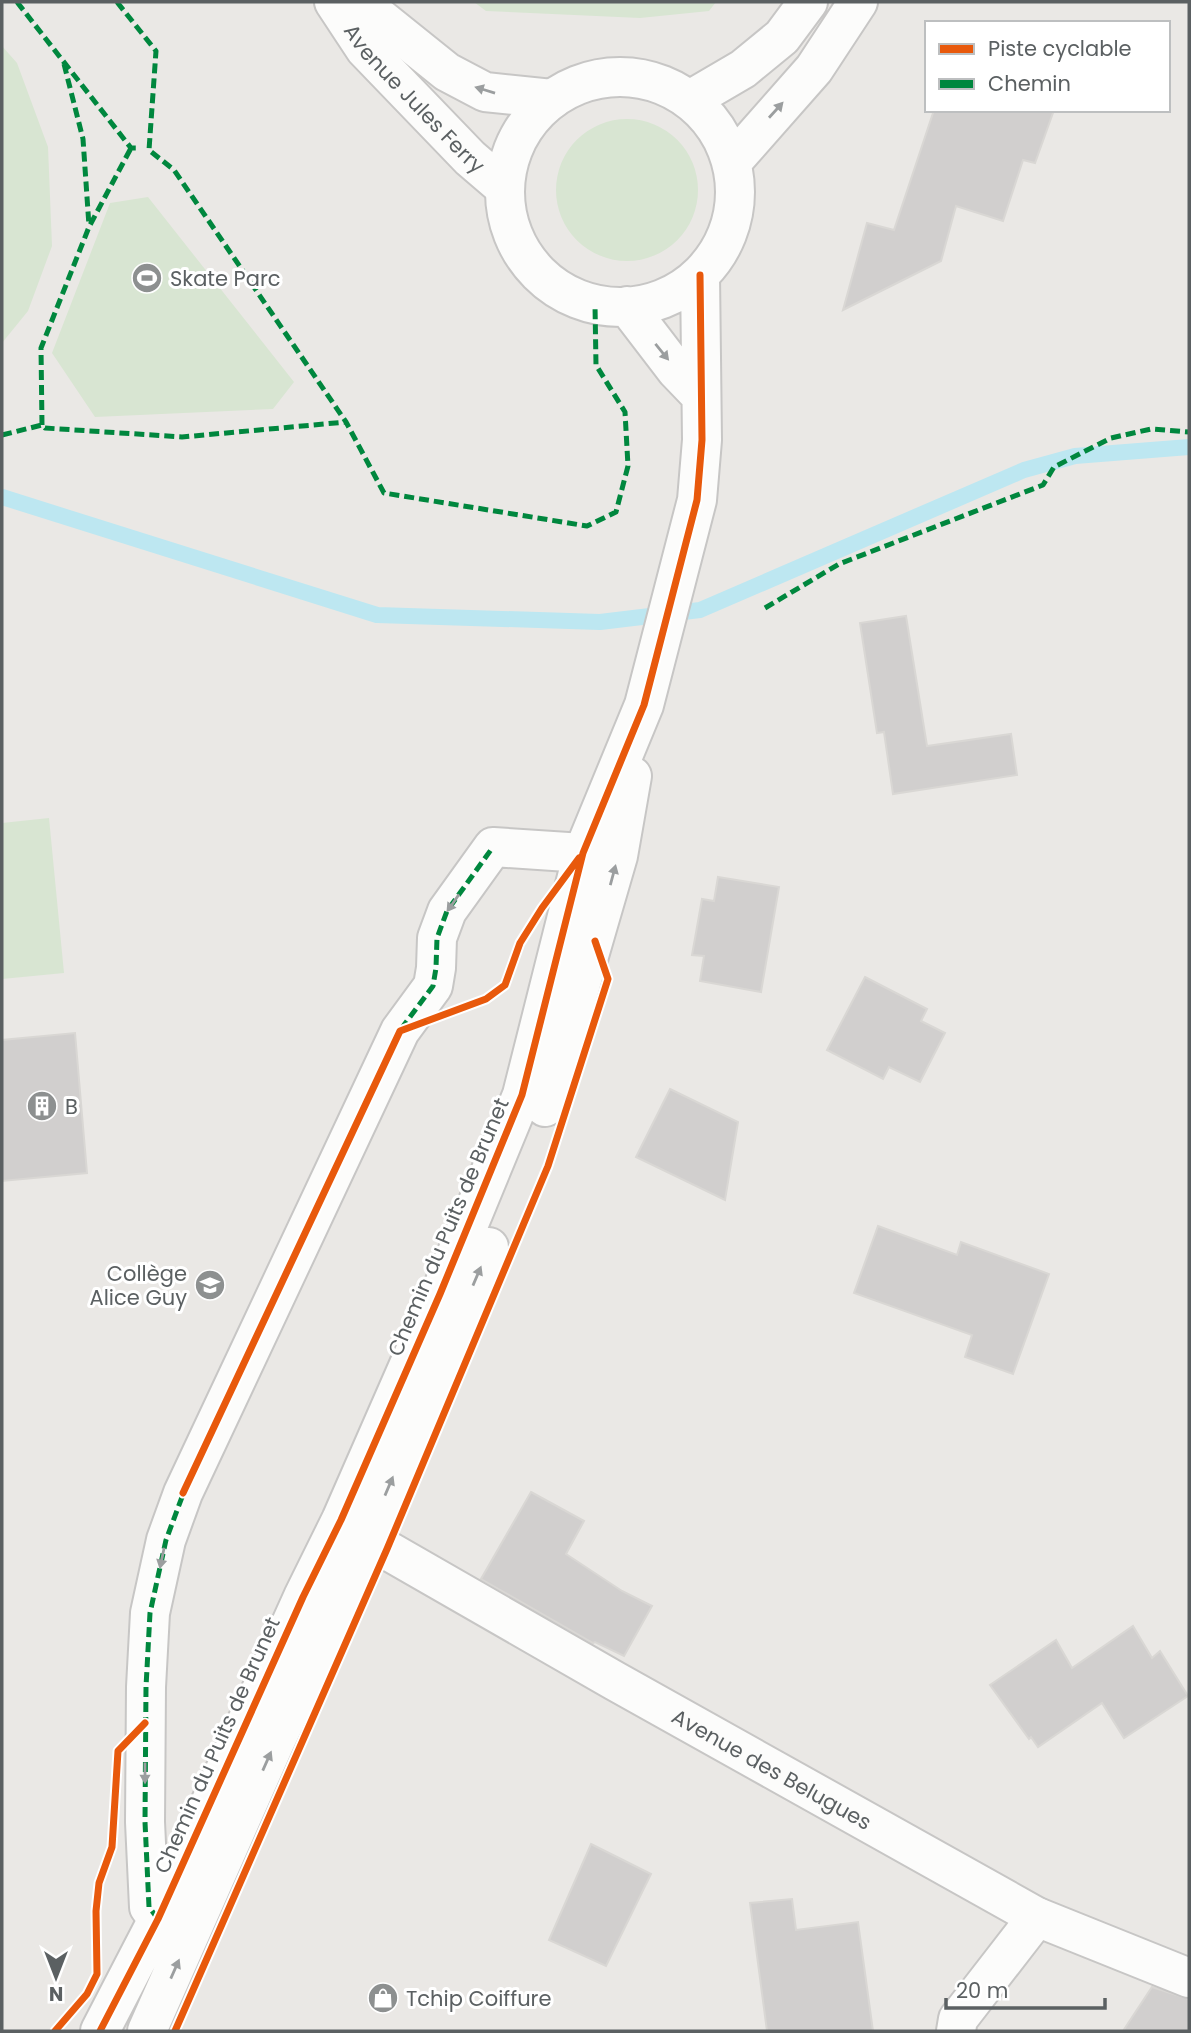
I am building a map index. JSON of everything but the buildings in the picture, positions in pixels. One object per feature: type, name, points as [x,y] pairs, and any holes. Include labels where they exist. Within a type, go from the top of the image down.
[{"type":"street","name":"Avenue Jules Ferry","points":[[334,2],[365,50],[470,158],[505,188]]},
{"type":"street","name":"Avenue Jules Ferry","points":[[351,2],[381,19],[447,72],[485,92],[552,99]]},
{"type":"street","points":[[690,100],[743,69],[782,37],[808,2]]},
{"type":"street","points":[[732,162],[814,69],[858,2]]},
{"type":"street","points":[[609,77],[639,79],[666,86],[690,100],[709,118],[723,138],[732,162],[736,192],[731,223],[720,251],[700,275],[667,298],[627,306],[595,304],[565,293],[540,274],[521,250],[508,220],[505,188],[508,163],[518,138],[533,117],[552,99],[579,84],[609,77]]},
{"type":"street","name":"Chemin du Puits de Brunet","points":[[147,2031],[275,1742],[326,1634],[531,1147],[547,1102],[618,856],[645,705],[697,500],[702,440],[700,275]]},
{"type":"street","points":[[627,306],[676,370],[701,396]]},
{"type":"street","name":"Chemin du Puits de Brunet","points":[[100,2031],[158,1919],[303,1597],[341,1520],[508,1133],[522,1095],[544,1015],[583,853],[645,705]]},
{"type":"street","points":[[158,1919],[149,1907],[145,1822],[146,1687],[150,1613],[166,1540],[183,1493],[400,1031],[433,986],[437,938],[447,911],[494,847],[583,853]]},
{"type":"street","name":"Avenue des Belugues","points":[[366,1538],[1037,1917],[1189,1978]]},
{"type":"street","points":[[956,2031],[958,2019],[1037,1917]]},
{"type":"green space","points":[[474,2],[716,2],[709,11],[640,18],[486,11]]},
{"type":"green space","points":[[2,46],[17,63],[48,147],[52,246],[28,311],[2,343]]},
{"type":"green space","points":[[627,119],[654,125],[677,140],[692,163],[698,190],[692,217],[677,240],[654,255],[627,261],[600,255],[577,240],[562,217],[556,190],[562,163],[577,140],[600,125]]},
{"type":"green space","name":"Skate Parc","points":[[148,197],[294,382],[273,409],[95,417],[52,353],[110,203]]},
{"type":"green space","points":[[49,818],[64,973],[2,979],[2,823]]},
{"type":"waterway","points":[[2,497],[377,615],[600,622],[700,610],[1024,470],[1075,456],[1189,447]]},
{"type":"marked path","points":[[17,2],[131,148],[138,148]]},
{"type":"marked path","points":[[117,2],[156,51],[149,150],[174,170],[346,422],[384,493],[587,526],[616,512],[628,466],[625,412],[596,365],[595,305]]},
{"type":"marked path","points":[[64,64],[83,139],[89,226]]},
{"type":"marked path","points":[[42,425],[41,348],[89,227],[131,148]]},
{"type":"marked path","points":[[2,435],[42,425],[45,428],[182,437],[346,422]]},
{"type":"marked path","points":[[765,608],[839,564],[1043,485],[1054,467],[1111,438],[1151,429],[1189,432]]},
{"type":"marked path","points":[[401,1029],[433,986],[437,938],[447,911],[493,847]]},
{"type":"marked path","points":[[158,1919],[149,1907],[145,1822],[146,1687],[150,1613],[166,1540],[185,1489]]},
{"type":"cycle path","points":[[100,2031],[158,1919],[303,1597],[341,1520],[440,1294],[522,1095],[583,853],[644,705],[697,500],[702,440],[700,275]]},
{"type":"cycle path","points":[[183,1493],[400,1031],[486,999],[505,985],[520,943],[579,858]]},
{"type":"cycle path","points":[[175,2031],[387,1549],[548,1166],[608,979],[595,941]]},
{"type":"cycle path","points":[[55,2031],[87,1994],[97,1974],[96,1911],[99,1883],[112,1847],[118,1751],[145,1723]]},
{"type":"place","name":"Skate Parc","points":[[147,278]]},
{"type":"place","name":"B","points":[[42,1106]]},
{"type":"place","name":"Collège Alice Guy","points":[[210,1285]]},
{"type":"place","name":"Tchip Coiffure","points":[[383,1998]]}]
